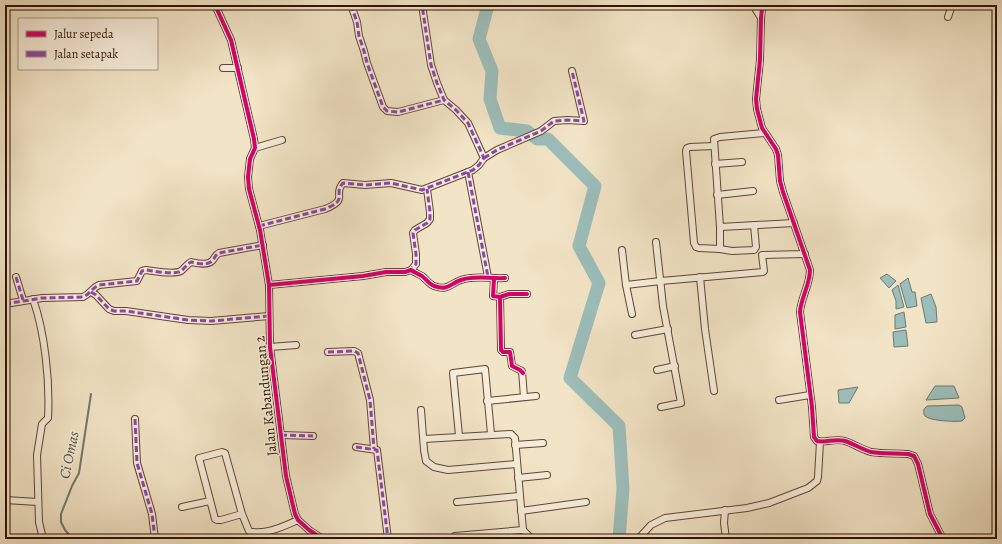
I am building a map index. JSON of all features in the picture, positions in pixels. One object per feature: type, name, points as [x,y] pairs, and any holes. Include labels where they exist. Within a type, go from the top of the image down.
[{"type":"street","name":"Jalan Kabandungan 2","points":[[215,5],[231,40],[252,129],[255,148],[250,159],[248,178],[249,189],[263,245],[269,286],[270,347],[286,476],[295,514],[298,520]]},
{"type":"street","points":[[351,5],[357,22],[359,36],[367,63],[383,108],[387,111],[398,112],[444,100]]},
{"type":"street","points":[[422,5],[432,65],[444,100],[468,123],[484,158]]},
{"type":"street","points":[[753,5],[761,18]]},
{"type":"street","points":[[765,5],[762,9],[761,18],[760,60],[756,99],[758,117],[764,133],[776,149],[778,155],[780,181],[810,270],[810,278],[800,304],[800,312],[814,437],[816,441],[820,442],[836,440],[845,441],[858,448],[872,452],[908,454],[914,456],[918,464],[930,514],[943,539]]},
{"type":"street","points":[[948,17],[952,5]]},
{"type":"street","points":[[223,68],[238,68]]},
{"type":"street","points":[[259,226],[319,211],[336,205],[339,200],[340,186],[343,184],[365,185],[391,183],[400,184],[412,189],[428,189],[468,172],[479,166],[484,158],[497,150],[527,138],[554,121],[584,121],[572,71]]},
{"type":"street","points":[[720,249],[714,139],[764,133]]},
{"type":"street","points":[[255,148],[282,140]]},
{"type":"street","points":[[714,146],[698,146],[687,148],[686,151],[694,243],[696,247],[732,251],[754,250],[756,247],[754,225]]},
{"type":"street","points":[[715,164],[742,162]]},
{"type":"street","points":[[468,172],[491,278],[493,296],[500,297],[509,294],[527,294]]},
{"type":"street","points":[[269,286],[363,276],[386,272],[405,272],[410,270],[416,264],[413,233],[430,219],[428,189]]},
{"type":"street","points":[[717,195],[753,191]]},
{"type":"street","points":[[720,227],[794,223]]},
{"type":"street","points":[[656,242],[668,329],[681,403],[661,407]]},
{"type":"street","points":[[5,304],[33,299],[83,297],[91,292],[94,287],[99,285],[137,280],[140,274],[146,270],[176,273],[191,262],[206,263],[212,261],[214,256],[219,253],[263,245]]},
{"type":"street","points":[[622,250],[626,285],[632,314]]},
{"type":"street","points":[[626,285],[763,272],[762,255],[805,254]]},
{"type":"street","points":[[410,270],[423,277],[434,286],[447,288],[461,280],[504,278]]},
{"type":"street","points":[[16,277],[23,300]]},
{"type":"street","points":[[700,277],[705,330],[714,391]]},
{"type":"street","points":[[91,292],[110,310],[114,311],[126,311],[188,320],[211,321],[269,316]]},
{"type":"street","points":[[500,297],[501,350],[503,352],[510,352],[512,366],[522,371],[524,397]]},
{"type":"street","points":[[33,299],[39,315],[48,384],[48,418],[42,424],[37,455],[39,522],[43,539]]},
{"type":"street","points":[[635,335],[668,329]]},
{"type":"street","points":[[270,347],[296,346]]},
{"type":"street","points":[[328,352],[354,351],[358,353],[370,400],[374,449],[377,451],[388,539]]},
{"type":"street","points":[[657,370],[675,366]]},
{"type":"street","points":[[459,436],[453,373],[485,369],[491,434]]},
{"type":"street","points":[[779,400],[810,395]]},
{"type":"street","points":[[487,401],[536,396]]},
{"type":"street","points":[[421,410],[426,461],[434,467],[448,470],[516,464]]},
{"type":"street","points":[[135,419],[137,463],[152,514],[155,539]]},
{"type":"street","points":[[424,439],[511,434],[515,438],[516,464],[523,530],[532,539]]},
{"type":"street","points":[[281,435],[313,436]]},
{"type":"street","points":[[638,539],[651,525],[665,518],[747,508],[769,503],[802,491],[817,481],[819,472],[820,442]]},
{"type":"street","points":[[515,445],[543,443]]},
{"type":"street","points":[[356,447],[374,449]]},
{"type":"street","points":[[242,514],[217,520],[214,516],[199,459],[224,452],[242,514],[249,531],[255,532],[281,527],[298,520],[309,530],[323,539]]},
{"type":"street","points":[[518,478],[547,475]]},
{"type":"street","points":[[457,502],[519,496]]},
{"type":"street","points":[[5,500],[38,502]]},
{"type":"street","points":[[182,507],[210,501]]},
{"type":"street","points":[[521,511],[586,502]]},
{"type":"street","points":[[725,510],[724,523],[726,539]]},
{"type":"street","points":[[455,536],[523,530]]},
{"type":"water","points":[[887,274],[896,281],[889,288],[880,278]]},
{"type":"water","points":[[908,278],[912,292],[915,292],[917,306],[907,308],[900,284]]},
{"type":"water","points":[[898,285],[904,307],[896,309],[896,301],[892,290]]},
{"type":"water","points":[[931,294],[936,307],[937,322],[926,323],[921,298]]},
{"type":"water","points":[[904,312],[906,327],[895,329],[895,315]]},
{"type":"water","points":[[906,330],[908,346],[894,347],[893,332]]},
{"type":"water","points":[[935,386],[954,386],[959,398],[926,400]]},
{"type":"water","points":[[858,387],[849,403],[839,403],[838,390]]},
{"type":"water","points":[[959,405],[962,407],[965,418],[962,421],[937,420],[928,418],[924,414],[924,409],[927,406]]},
{"type":"waterway","points":[[488,5],[479,39],[492,71],[490,99],[500,128],[527,131],[537,139],[548,139],[595,186],[579,246],[599,283],[570,378],[619,426],[623,489],[619,539]]},
{"type":"waterway","name":"Ci Omas","points":[[73,539],[65,530],[61,522],[61,514],[79,473],[91,394]]},
{"type":"marked path","points":[[351,5],[357,22],[359,36],[367,63],[383,107],[387,111],[398,112],[444,100]]},
{"type":"marked path","points":[[259,226],[332,206],[339,200],[339,191],[343,183],[365,185],[391,183],[422,190],[473,170],[479,165],[484,158],[468,123],[444,100],[437,83],[431,65],[422,5]]},
{"type":"marked path","points":[[484,158],[497,150],[541,131],[554,121],[584,121],[572,71]]},
{"type":"marked path","points":[[468,172],[488,277]]},
{"type":"marked path","points":[[408,271],[416,264],[413,233],[430,219],[427,189]]},
{"type":"marked path","points":[[5,304],[42,298],[83,297],[99,285],[137,281],[142,271],[146,270],[174,273],[181,271],[191,262],[202,264],[210,263],[219,253],[263,245]]},
{"type":"marked path","points":[[16,277],[23,300]]},
{"type":"marked path","points":[[91,292],[96,295],[109,309],[114,311],[126,311],[188,320],[211,321],[269,316]]},
{"type":"marked path","points":[[328,352],[354,351],[358,353],[370,400],[374,449]]},
{"type":"marked path","points":[[135,419],[137,463],[152,514],[155,539]]},
{"type":"marked path","points":[[281,435],[313,436]]},
{"type":"marked path","points":[[356,447],[377,450],[388,539]]},
{"type":"cycle path","points":[[215,5],[231,40],[254,139],[255,148],[250,159],[248,177],[249,189],[260,230],[269,285],[270,347],[286,476],[295,514],[298,520],[309,530],[323,539]]},
{"type":"cycle path","points":[[765,5],[762,9],[761,18],[760,60],[756,99],[757,109],[762,128],[776,149],[778,155],[780,181],[783,192],[810,270],[809,281],[800,312],[812,407],[814,437],[817,441],[845,441],[871,452],[908,454],[914,456],[918,464],[930,514],[943,539]]},
{"type":"cycle path","points":[[269,285],[363,276],[386,272],[405,272],[411,270],[422,276],[432,285],[443,288],[466,279],[477,277],[505,278]]},
{"type":"cycle path","points":[[494,279],[493,296],[500,297],[509,294],[527,294]]},
{"type":"cycle path","points":[[500,297],[501,350],[503,352],[510,352],[512,366],[523,373]]}]
